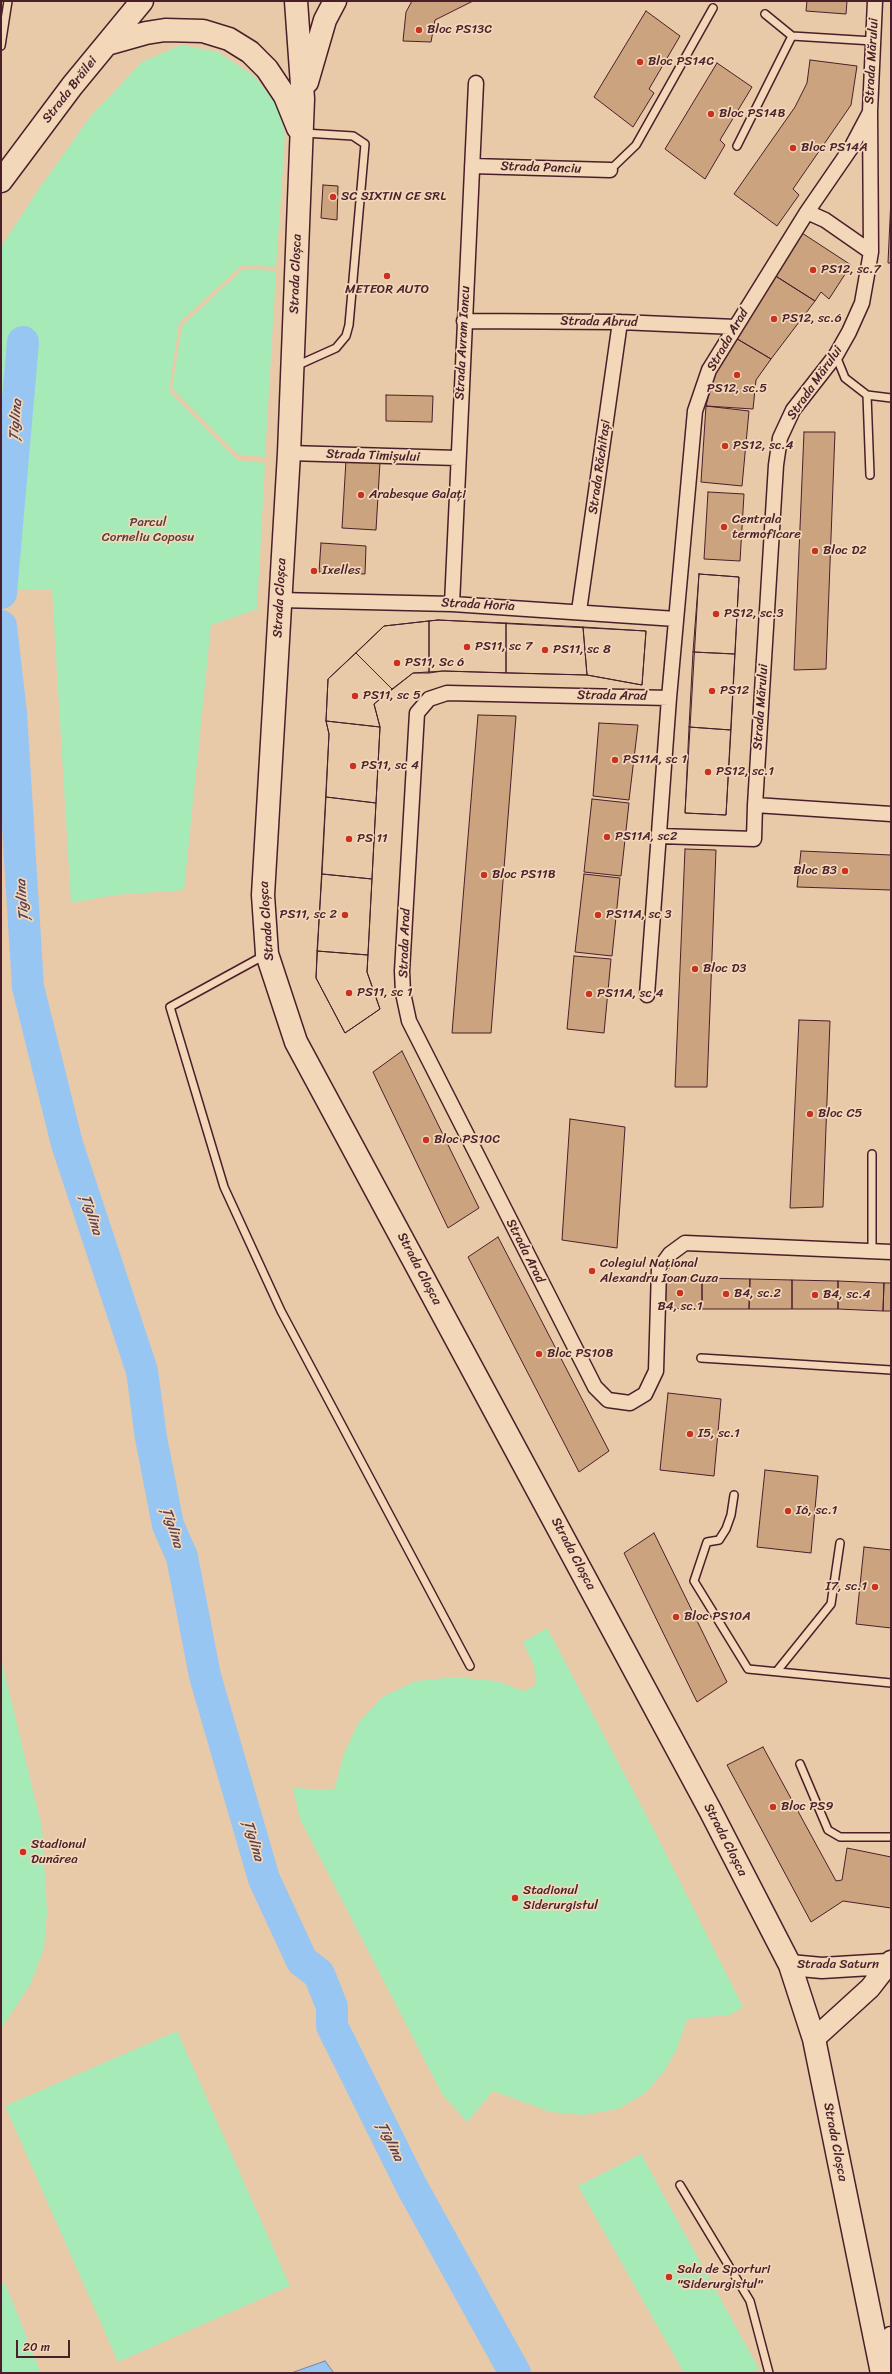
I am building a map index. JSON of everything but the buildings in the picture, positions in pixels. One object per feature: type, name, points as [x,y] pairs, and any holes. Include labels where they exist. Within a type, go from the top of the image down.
[{"type":"main road","name":"Strada Brăilei","points":[[1,181],[72,86],[142,1]]},
{"type":"main road","name":"Strada Cloșca","points":[[296,1],[303,99]]},
{"type":"main road","name":"Strada Cloșca","points":[[335,1],[325,20],[315,48],[303,99],[300,133],[289,453],[279,600],[263,895],[267,954],[296,1042],[710,1810],[790,1965],[814,2039],[882,2373]]},
{"type":"main road","points":[[107,44],[146,33],[166,30],[203,31],[229,39],[250,52],[267,69],[285,96],[300,133]]},
{"type":"street","name":"Strada Mărului","points":[[659,836],[754,839],[776,465],[780,438],[793,410],[836,355],[849,332],[862,303],[871,252],[870,111],[875,1]]},
{"type":"street","name":"Strada Avram Iancu","points":[[452,604],[457,458],[476,83]]},
{"type":"street","name":"Strada Arad","points":[[647,995],[669,698],[695,411],[709,370],[807,212],[851,148],[870,111]]},
{"type":"street","name":"Strada Panciu","points":[[472,166],[610,170]]},
{"type":"street","points":[[807,212],[825,220],[871,252]]},
{"type":"street","name":"Strada Abrud","points":[[464,321],[620,322],[735,327]]},
{"type":"street","name":"Strada Răchitași","points":[[579,611],[620,322]]},
{"type":"street","name":"Strada Timișului","points":[[289,453],[457,458]]},
{"type":"street","name":"Strada Horia","points":[[279,600],[452,604],[579,611],[676,620]]},
{"type":"street","name":"Strada Arad","points":[[669,698],[447,693],[429,699],[418,713],[402,970],[403,993],[409,1022],[595,1388],[608,1400],[630,1403],[645,1394],[656,1371],[659,1269],[670,1254],[685,1243],[872,1251]]},
{"type":"street","points":[[755,805],[891,814]]},
{"type":"street","points":[[872,1251],[891,1252]]},
{"type":"street","name":"Strada Saturn","points":[[790,1965],[822,1968],[889,1963]]},
{"type":"street","name":"Strada Saturn","points":[[814,2039],[870,1988],[889,1963]]},
{"type":"street","points":[[882,2373],[891,2337]]},
{"type":"lane","points":[[1,46],[8,1]]},
{"type":"lane","points":[[610,170],[636,145],[713,8]]},
{"type":"lane","points":[[765,14],[792,36],[873,41]]},
{"type":"lane","points":[[737,146],[792,36]]},
{"type":"lane","points":[[292,368],[336,348],[346,336],[349,325],[365,144],[353,136],[300,133]]},
{"type":"lane","points":[[836,355],[845,378],[867,395],[891,398]]},
{"type":"lane","points":[[867,395],[870,475]]},
{"type":"lane","points":[[267,954],[170,1007],[224,1187],[281,1311],[470,1666]]},
{"type":"lane","points":[[872,1154],[872,1251]]},
{"type":"lane","points":[[701,1358],[891,1370]]},
{"type":"lane","points":[[734,1495],[731,1515],[726,1529],[719,1540],[707,1542],[694,1581],[748,1669],[891,1683]]},
{"type":"lane","points":[[777,1671],[831,1604],[840,1543]]},
{"type":"lane","points":[[800,1764],[828,1830],[840,1837],[891,1837]]},
{"type":"lane","points":[[680,2185],[750,2301],[769,2373]]},
{"type":"green space","name":"Parcul Corneliu Coposu","points":[[181,45],[218,52],[253,75],[279,107],[285,136],[276,267],[242,265],[179,323],[169,391],[237,460],[265,463],[257,609],[211,625],[184,890],[115,895],[71,903],[52,590],[1,589],[1,247],[38,190],[90,117],[142,62]]},
{"type":"green space","points":[[243,269],[276,271],[265,457],[237,454],[172,388],[182,326]]},
{"type":"green space","name":"Stadionul Siderurgistul","points":[[547,1628],[653,1828],[743,2007],[729,2015],[687,2019],[677,2049],[663,2073],[644,2094],[618,2109],[582,2115],[551,2112],[493,2091],[467,2122],[442,2094],[300,1819],[293,1788],[334,1790],[344,1754],[358,1723],[382,1697],[416,1681],[455,1677],[496,1681],[524,1691],[536,1685],[534,1666],[523,1642]]},
{"type":"green space","name":"Stadionul Dunărea","points":[[1,1658],[42,1828],[47,1911],[44,1949],[30,1985],[1,2029]]},
{"type":"green space","points":[[177,2031],[290,2286],[118,2362],[5,2106]]},
{"type":"green space","name":"Sala de Sporturi \"Siderurgistul\"","points":[[641,2154],[759,2369],[751,2373],[684,2373],[578,2186]]},
{"type":"green space","points":[[5,2283],[41,2373],[1,2373],[1,2284]]},
{"type":"water","points":[[325,2361],[334,2373],[291,2373]]},
{"type":"waterway","name":"Țiglina","points":[[1,593],[23,342]]},
{"type":"waterway","name":"Țiglina","points":[[1,626],[11,713],[28,987],[67,1144],[142,1371],[151,1438],[168,1525],[182,1557],[205,1676],[264,1879],[302,1961],[319,1974],[332,2007],[332,2026],[412,2187],[515,2373]]},
{"type":"place","name":"Bloc PS13C","points":[[419,30]]},
{"type":"place","name":"Bloc PS14C","points":[[640,62]]},
{"type":"place","name":"Bloc PS14B","points":[[711,114]]},
{"type":"place","name":"Bloc PS14A","points":[[793,148]]},
{"type":"place","name":"SC SIXTIN CE SRL","points":[[333,197]]},
{"type":"place","name":"PS12, sc.7","points":[[813,270]]},
{"type":"place","name":"METEOR AUTO","points":[[387,276]]},
{"type":"place","name":"PS12, sc.6","points":[[774,319]]},
{"type":"place","name":"PS12, sc.5","points":[[737,375]]},
{"type":"place","name":"PS12, sc.4","points":[[725,446]]},
{"type":"place","name":"Arabesque Galați","points":[[361,495]]},
{"type":"place","name":"Centrala termoficare","points":[[724,527]]},
{"type":"place","name":"Bloc D2","points":[[815,551]]},
{"type":"place","name":"Ixelles","points":[[314,571]]},
{"type":"place","name":"PS12, sc.3","points":[[716,614]]},
{"type":"place","name":"PS11, sc 7","points":[[467,647]]},
{"type":"place","name":"PS11, sc 8","points":[[545,650]]},
{"type":"place","name":"PS11, Sc 6","points":[[397,663]]},
{"type":"place","name":"PS12","points":[[712,691]]},
{"type":"place","name":"PS11, sc 5","points":[[355,696]]},
{"type":"place","name":"PS11A, sc 1","points":[[615,760]]},
{"type":"place","name":"PS11, sc 4","points":[[353,766]]},
{"type":"place","name":"PS12, sc.1","points":[[708,772]]},
{"type":"place","name":"PS11A, sc2","points":[[607,837]]},
{"type":"place","name":"PS 11","points":[[349,839]]},
{"type":"place","name":"Bloc B3","points":[[845,871]]},
{"type":"place","name":"Bloc PS11B","points":[[484,875]]},
{"type":"place","name":"PS11, sc 2","points":[[345,915]]},
{"type":"place","name":"PS11A, sc 3","points":[[598,915]]},
{"type":"place","name":"Bloc D3","points":[[695,969]]},
{"type":"place","name":"PS11, sc 1","points":[[349,993]]},
{"type":"place","name":"PS11A, sc 4","points":[[589,994]]},
{"type":"place","name":"Bloc C5","points":[[810,1114]]},
{"type":"place","name":"Bloc PS10C","points":[[426,1140]]},
{"type":"place","name":"Colegiul Național Alexandru Ioan Cuza","points":[[592,1271]]},
{"type":"place","name":"B4, sc.1","points":[[680,1293]]},
{"type":"place","name":"B4, sc.2","points":[[726,1294]]},
{"type":"place","name":"B4, sc.4","points":[[815,1295]]},
{"type":"place","name":"Bloc PS10B","points":[[539,1354]]},
{"type":"place","name":"I5, sc.1","points":[[690,1434]]},
{"type":"place","name":"I6, sc.1","points":[[788,1511]]},
{"type":"place","name":"I7, sc.1","points":[[875,1587]]},
{"type":"place","name":"Bloc PS10A","points":[[676,1617]]},
{"type":"place","name":"Bloc PS9","points":[[773,1807]]},
{"type":"place","name":"Stadionul Dunărea","points":[[23,1852]]},
{"type":"place","name":"Stadionul Siderurgistul","points":[[515,1898]]},
{"type":"place","name":"Sala de Sporturi \"Siderurgistul\"","points":[[669,2277]]}]
